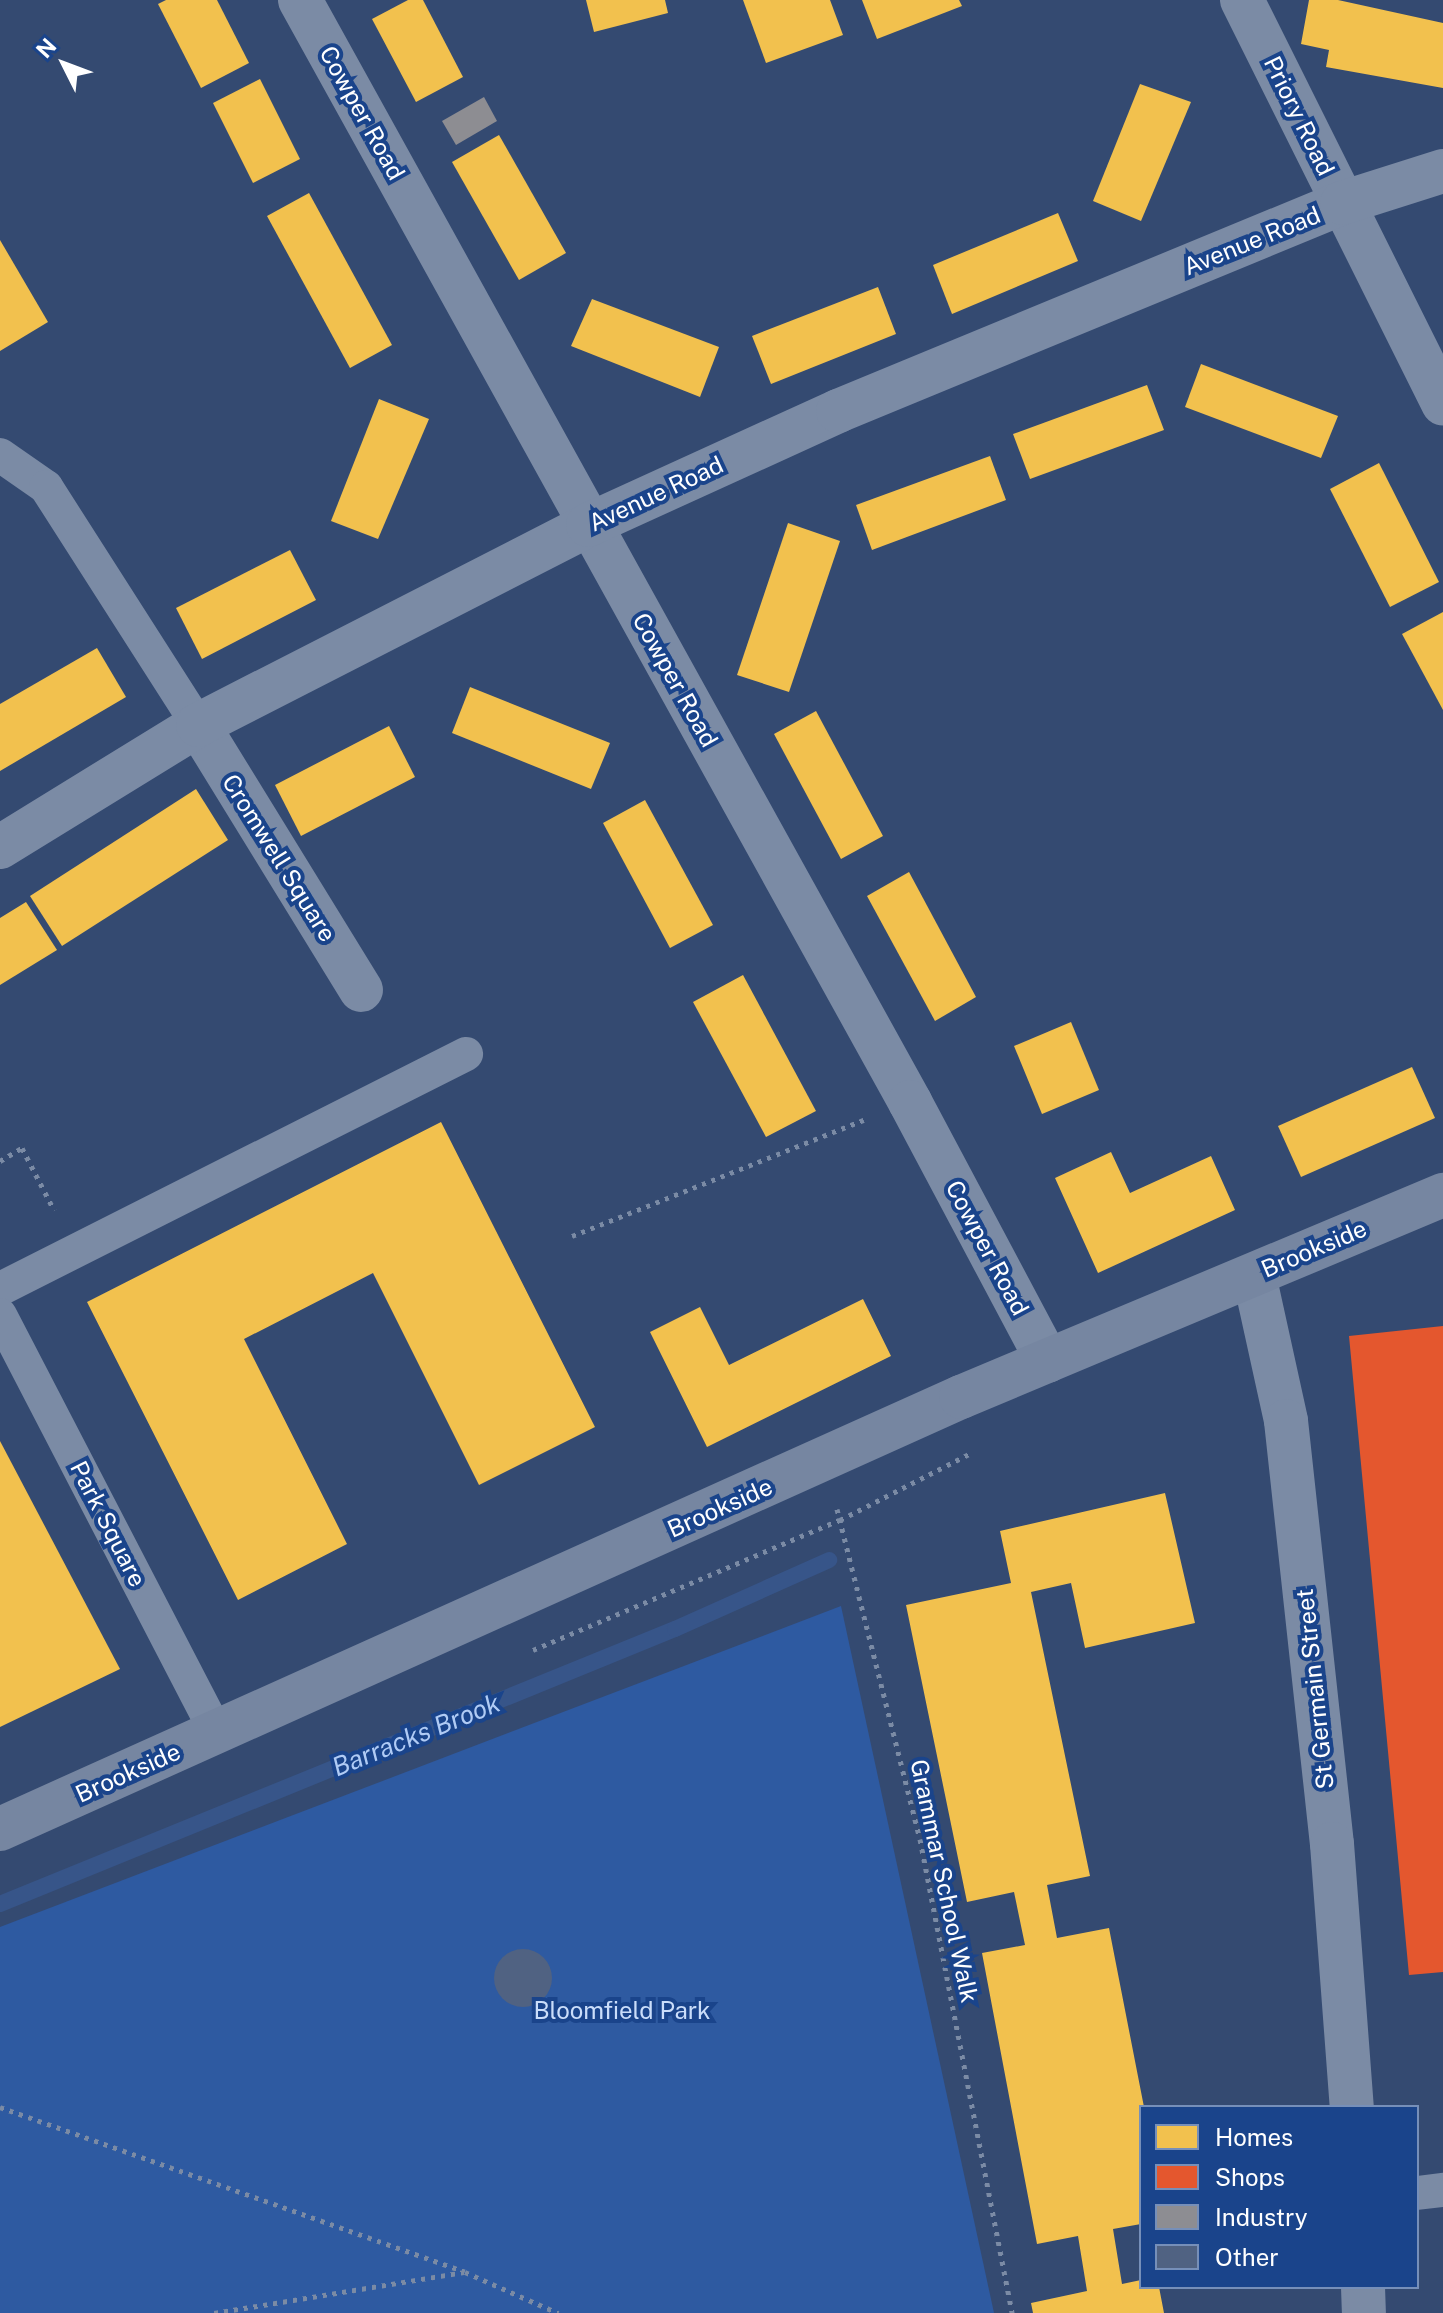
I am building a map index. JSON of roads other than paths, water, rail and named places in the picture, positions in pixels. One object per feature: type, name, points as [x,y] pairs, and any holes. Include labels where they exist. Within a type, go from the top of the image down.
[{"type":"main road","name":"Brookside","points":[[0,1829],[1048,1361],[1443,1195]]},
{"type":"street","name":"Cowper Road","points":[[300,0],[910,1102],[1048,1361]]},
{"type":"street","name":"Priory Road","points":[[1242,0],[1443,404]]},
{"type":"street","name":"Avenue Road","points":[[0,847],[198,725],[588,525],[838,411],[1342,203],[1443,171]]},
{"type":"street","name":"Cromwell Square","points":[[198,725],[361,990]]},
{"type":"street","name":"St Germain Street","points":[[1254,1275],[1286,1421],[1332,1844],[1352,2105]]},
{"type":"street","points":[[1363,2289],[1364,2313]]},
{"type":"lane","points":[[0,455],[46,487],[198,725]]},
{"type":"lane","points":[[0,1289],[466,1054]]},
{"type":"lane","name":"Park Square","points":[[0,1315],[217,1733]]},
{"type":"lane","points":[[1419,2193],[1443,2190]]},
{"type":"waterway","name":"Barracks Brook","points":[[0,1904],[675,1629],[829,1560]]},
{"type":"park label","name":"Bloomfield Park","points":[[622,2011]]}]
